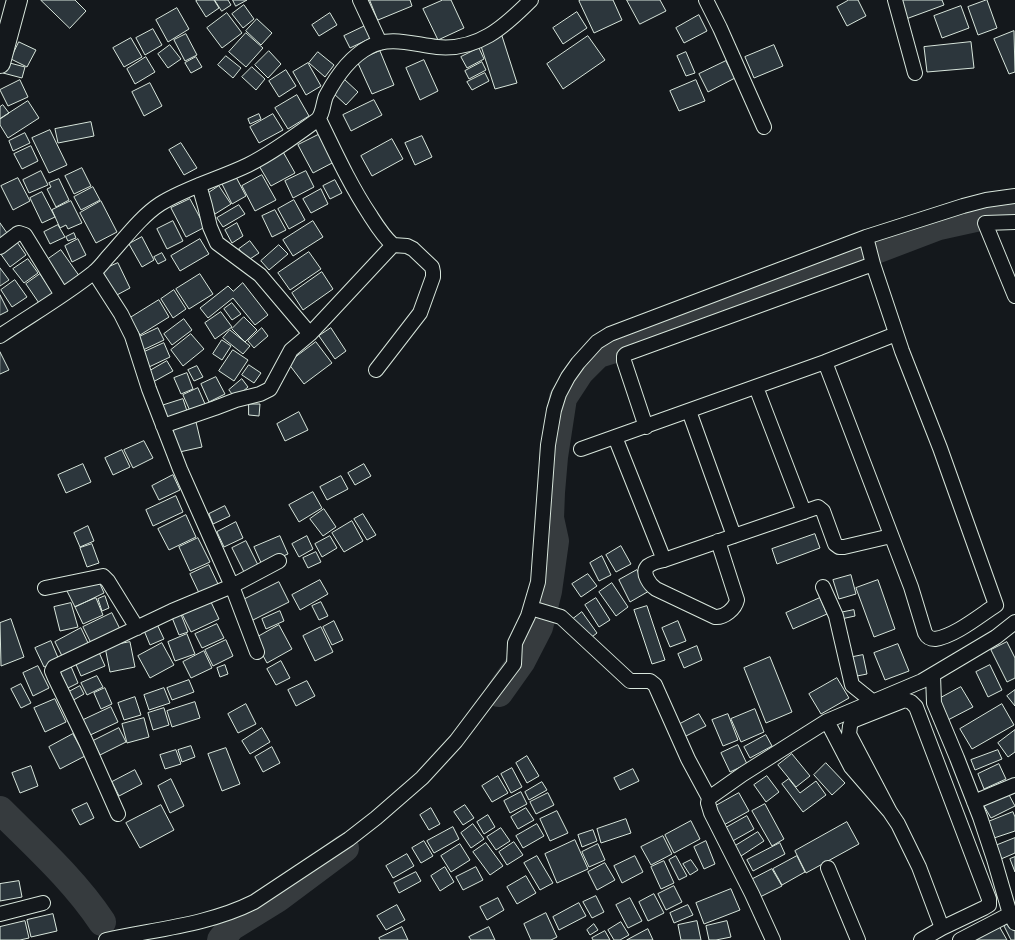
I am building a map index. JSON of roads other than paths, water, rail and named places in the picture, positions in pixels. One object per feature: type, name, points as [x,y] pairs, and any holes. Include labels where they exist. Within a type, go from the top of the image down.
[{"type":"street","points":[[0,63],[16,0]]},
{"type":"street","points":[[360,0],[380,42]]},
{"type":"street","points":[[0,336],[94,272],[152,210],[169,199],[248,165],[266,155],[320,118],[326,97],[336,79],[345,67],[363,51],[380,42],[391,41],[438,47],[464,46],[491,34],[510,21],[531,0]]},
{"type":"street","points":[[706,0],[764,128]]},
{"type":"street","points":[[895,0],[915,73]]},
{"type":"street","points":[[320,118],[345,173],[361,202],[382,234],[393,245],[407,246],[413,249],[430,266],[433,272],[433,277],[420,313],[376,370]]},
{"type":"street","points":[[199,186],[210,227],[217,243],[260,275],[310,334]]},
{"type":"street","points":[[646,427],[624,361],[624,356],[626,354],[869,250],[963,206],[986,200],[1015,196]]},
{"type":"street","points":[[1015,222],[985,223],[1015,296]]},
{"type":"street","points":[[0,248],[17,234],[19,233],[25,235],[62,295]]},
{"type":"street","points":[[163,426],[236,400],[267,391],[272,387],[291,350],[310,334],[393,245]]},
{"type":"street","points":[[825,362],[911,587],[925,633],[928,637],[935,639],[952,632],[996,605],[940,448],[911,376],[869,250]]},
{"type":"street","points":[[106,940],[202,922],[240,910],[349,839],[376,818],[432,769],[456,741],[514,664],[515,643],[523,629],[531,608],[538,582],[548,445],[554,410],[559,394],[568,377],[589,350],[610,334],[869,250]]},
{"type":"street","points":[[94,272],[121,314],[132,336],[149,390],[163,426],[197,509],[232,586],[257,652]]},
{"type":"street","points":[[581,449],[825,362],[896,334]]},
{"type":"street","points":[[756,387],[804,512]]},
{"type":"street","points":[[689,411],[734,536]]},
{"type":"street","points":[[615,437],[664,560]]},
{"type":"street","points":[[718,541],[737,600],[735,607],[723,616],[715,617],[654,587],[647,577],[646,569],[649,565],[718,541],[818,508],[821,509],[835,544],[839,547],[891,536]]},
{"type":"street","points":[[118,814],[52,670],[57,664],[206,596],[232,586],[279,561]]},
{"type":"street","points":[[45,588],[103,576],[108,581],[137,628]]},
{"type":"street","points":[[823,587],[836,616],[852,684],[872,701]]},
{"type":"street","points":[[531,608],[561,617],[630,681],[650,681],[655,685],[688,759],[709,798],[708,804],[711,813],[752,894],[773,940]]},
{"type":"street","points":[[709,798],[743,774],[827,721],[933,675],[996,637],[1015,622]]},
{"type":"street","points":[[933,675],[934,703],[974,802],[1013,918],[960,940]]},
{"type":"street","points":[[921,940],[989,905],[989,898],[916,707],[911,702],[905,700],[852,721],[849,734],[890,812],[898,824],[918,867],[942,928]]},
{"type":"street","points":[[827,721],[851,767],[890,812]]},
{"type":"street","points":[[974,802],[1015,785]]},
{"type":"street","points":[[828,868],[858,940]]},
{"type":"street","points":[[0,914],[43,903]]},
{"type":"waterway","points":[[499,693],[521,662],[539,627],[548,591],[555,541],[550,518],[551,492],[554,457],[563,398],[580,372],[598,354],[624,346],[939,226],[989,215],[1015,214]]},
{"type":"waterway","points":[[0,810],[67,878],[102,922]]},
{"type":"waterway","points":[[221,940],[231,927],[278,898],[345,848]]}]
